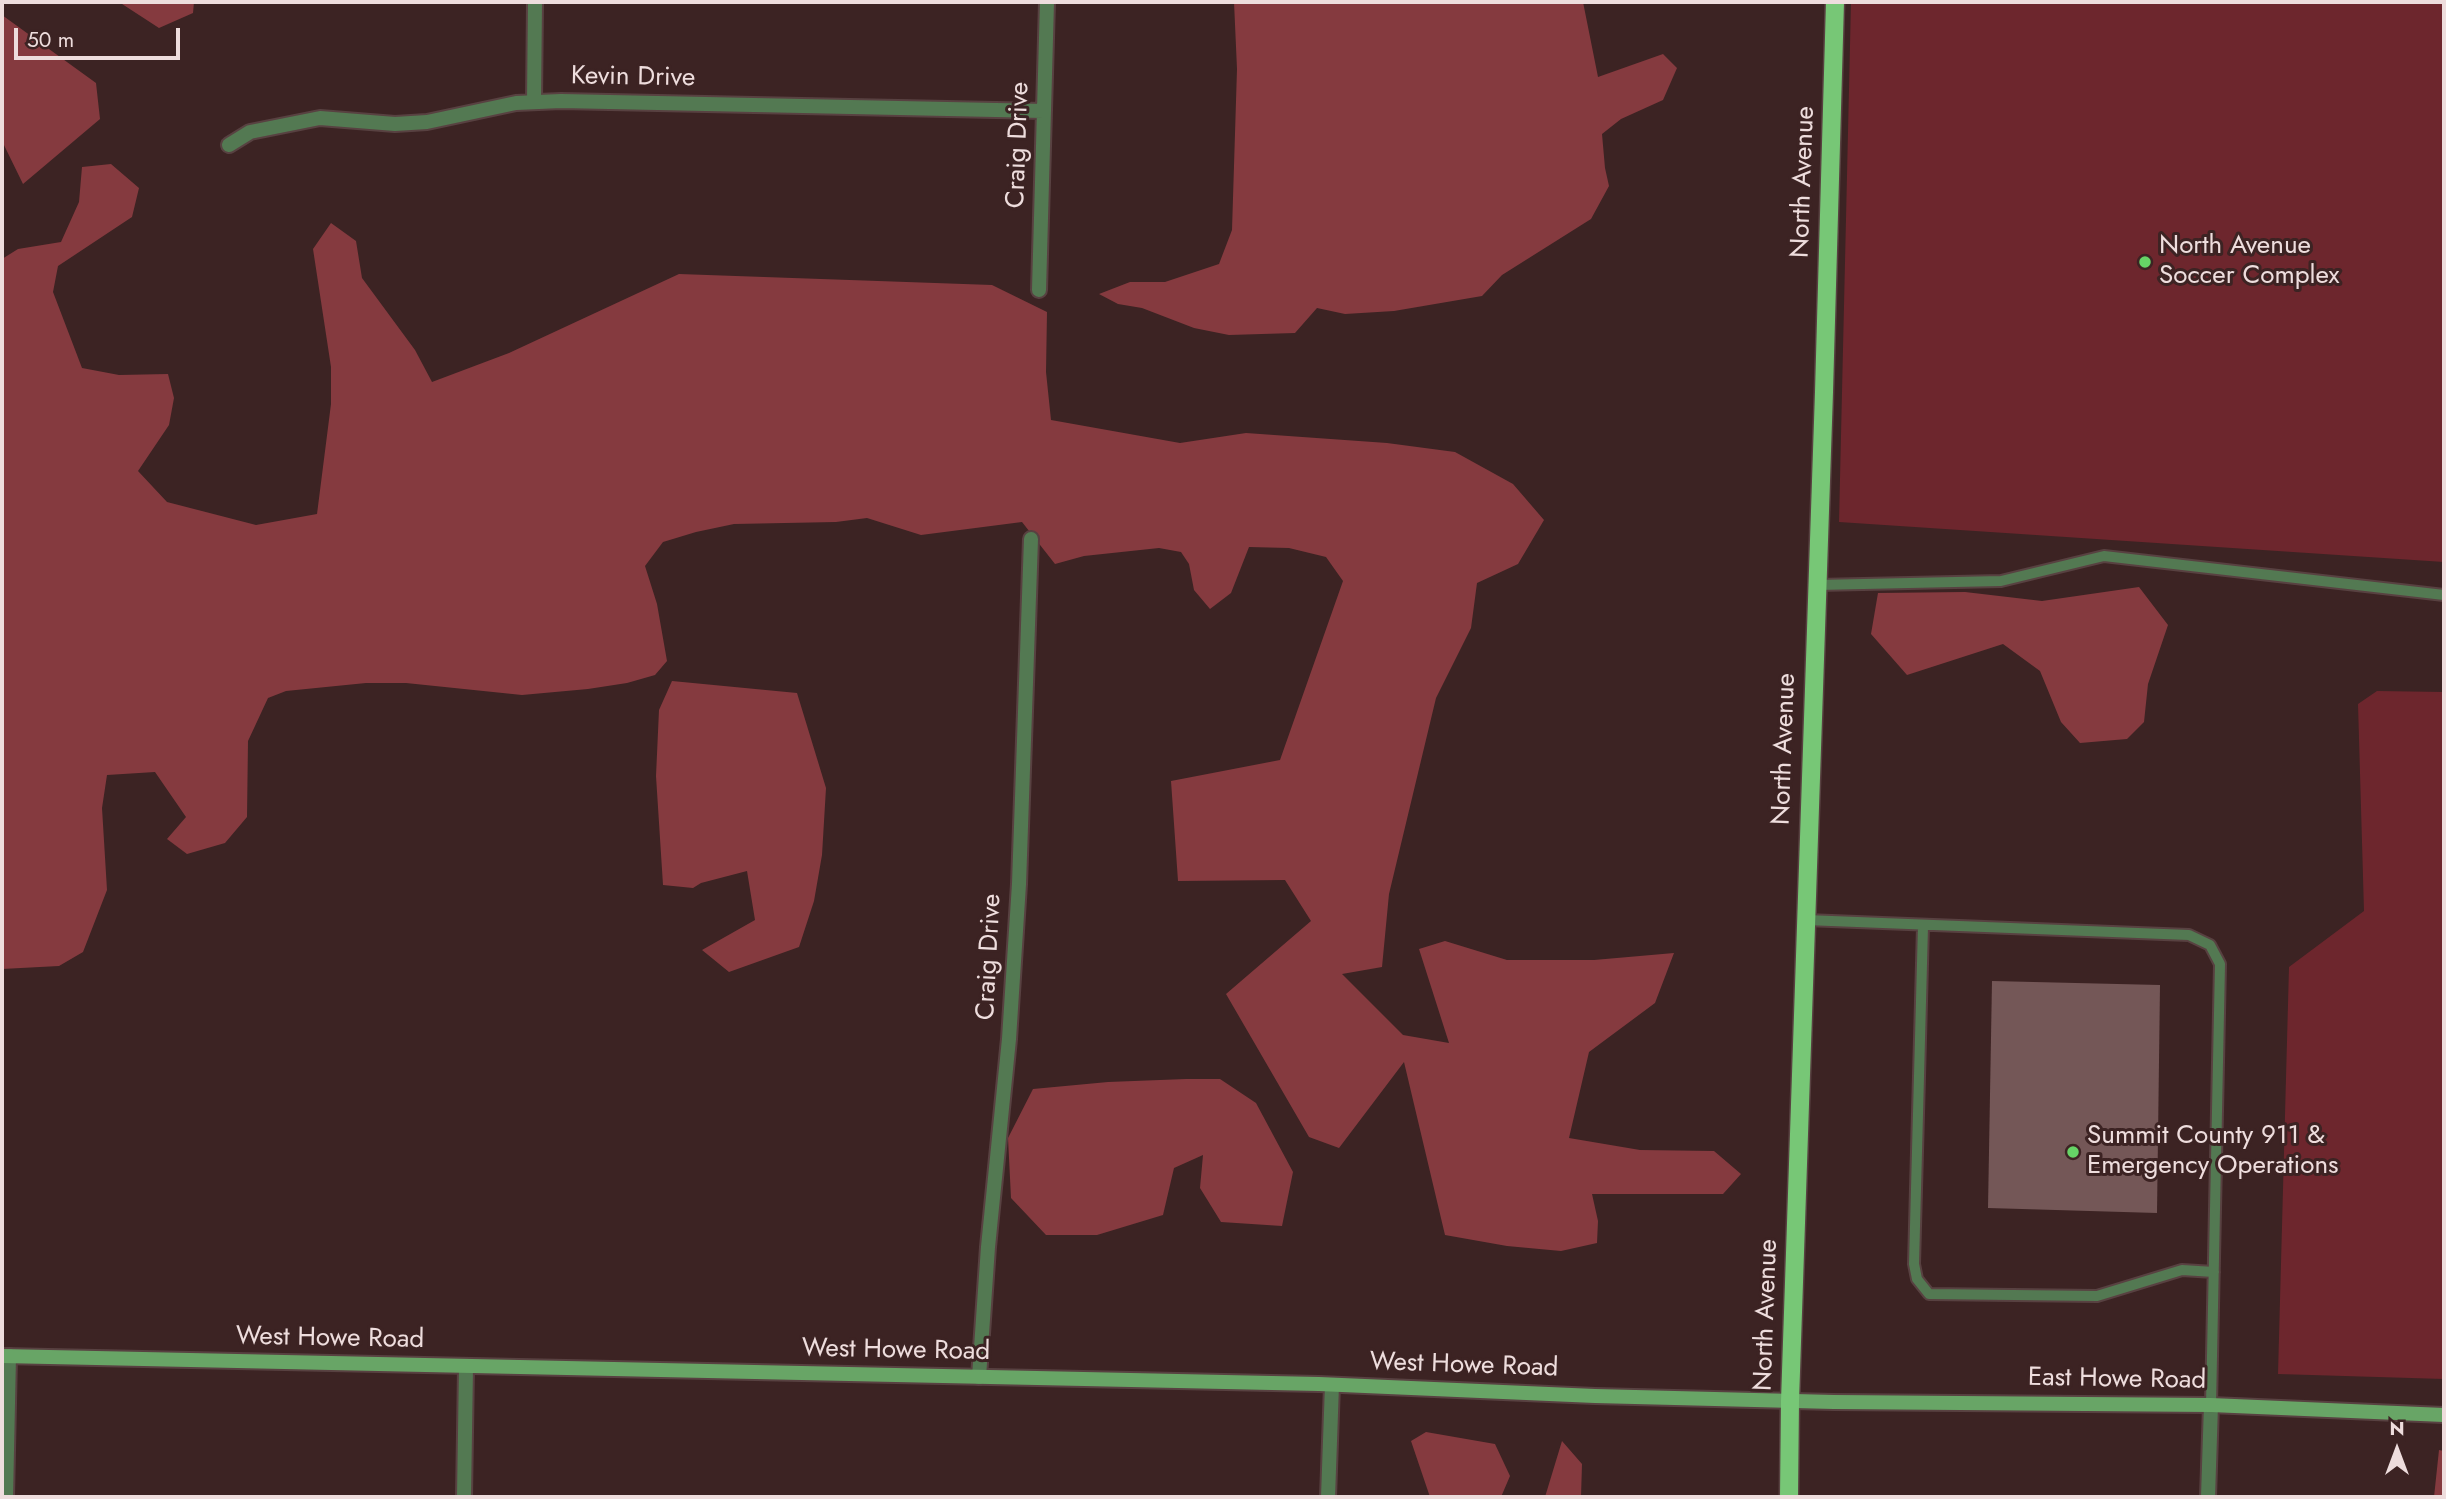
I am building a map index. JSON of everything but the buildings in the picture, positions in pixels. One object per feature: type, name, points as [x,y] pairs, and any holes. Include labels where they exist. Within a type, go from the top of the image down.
[{"type":"main road","name":"North Avenue","points":[[1789,1497],[1835,2]]},
{"type":"main road","name":"West Howe Road","points":[[5,1356],[1332,1385],[1790,1401]]},
{"type":"main road","name":"East Howe Road","points":[[1790,1401],[2211,1405],[2444,1415]]},
{"type":"street","points":[[534,102],[535,2]]},
{"type":"street","name":"Craig Drive","points":[[1040,290],[1047,2]]},
{"type":"street","name":"Kevin Drive","points":[[229,145],[250,132],[320,118],[395,124],[428,122],[516,103],[534,102],[1045,111]]},
{"type":"street","name":"Craig Drive","points":[[979,1377],[988,1247],[1010,1026],[1020,857],[1031,538]]},
{"type":"street","points":[[5,1356],[6,1497]]},
{"type":"street","points":[[464,1497],[466,1367]]},
{"type":"street","points":[[1328,1497],[1332,1385]]},
{"type":"street","points":[[2208,1497],[2211,1405]]},
{"type":"lane","points":[[1817,584],[2001,581],[2104,556],[2444,595]]},
{"type":"lane","points":[[1806,920],[2189,935],[2210,945],[2220,964],[2211,1405]]},
{"type":"lane","points":[[1923,926],[1913,1264],[1917,1279],[1929,1294],[2097,1296],[2182,1270],[2214,1272]]},
{"type":"shaded area","points":[[119,2],[194,2],[193,13],[159,28]]},
{"type":"shaded area","points":[[1234,2],[1583,2],[1598,77],[1663,54],[1677,68],[1663,100],[1621,119],[1602,134],[1609,186],[1591,219],[1502,275],[1482,296],[1394,311],[1345,314],[1317,308],[1295,333],[1229,335],[1194,328],[1142,308],[1118,304],[1099,294],[1130,282],[1165,282],[1219,264],[1232,230],[1237,69]]},
{"type":"shaded area","name":"North Avenue Soccer Complex","points":[[1851,2],[2444,2],[2444,562],[1839,522]]},
{"type":"shaded area","points":[[2,15],[96,83],[100,119],[23,184],[2,141]]},
{"type":"shaded area","points":[[111,164],[139,188],[132,217],[58,266],[53,292],[82,368],[119,375],[168,374],[174,398],[169,425],[138,471],[167,502],[256,525],[317,514],[331,404],[331,367],[313,249],[331,223],[356,241],[362,278],[415,350],[432,382],[509,353],[679,274],[992,285],[1047,312],[1046,372],[1051,420],[1180,443],[1246,433],[1387,443],[1455,452],[1513,484],[1544,520],[1518,564],[1477,583],[1471,628],[1436,698],[1389,894],[1382,967],[1342,974],[1403,1035],[1449,1043],[1419,949],[1445,941],[1507,960],[1594,960],[1674,953],[1655,1003],[1589,1052],[1569,1138],[1640,1150],[1714,1151],[1741,1174],[1723,1194],[1592,1194],[1598,1221],[1597,1243],[1561,1251],[1507,1246],[1445,1235],[1404,1062],[1339,1148],[1309,1137],[1226,994],[1311,921],[1285,880],[1178,881],[1171,781],[1280,760],[1343,581],[1326,557],[1289,548],[1249,547],[1231,593],[1210,609],[1194,590],[1189,564],[1181,552],[1159,548],[1084,556],[1055,564],[1022,522],[921,535],[867,518],[836,522],[734,524],[663,542],[645,566],[657,604],[667,661],[655,675],[627,683],[588,689],[522,695],[406,683],[366,683],[286,691],[268,698],[248,741],[247,817],[225,843],[187,854],[167,839],[186,817],[155,772],[107,775],[102,808],[107,890],[83,952],[59,966],[2,969],[2,259],[18,249],[61,242],[79,202],[82,167]]},
{"type":"shaded area","points":[[2139,587],[2168,625],[2148,684],[2144,722],[2127,739],[2080,743],[2061,722],[2040,671],[2003,644],[1907,675],[1871,634],[1878,593],[1965,592],[2042,601]]},
{"type":"shaded area","points":[[672,681],[797,693],[826,788],[822,855],[814,901],[799,947],[729,972],[702,950],[755,920],[747,871],[701,883],[693,888],[663,885],[656,776],[659,710]]},
{"type":"shaded area","points":[[2377,691],[2444,692],[2444,1379],[2278,1374],[2289,967],[2364,911],[2358,704]]},
{"type":"shaded area","points":[[1220,1079],[1256,1103],[1293,1172],[1282,1226],[1221,1222],[1200,1188],[1203,1155],[1174,1168],[1163,1215],[1097,1235],[1046,1235],[1011,1198],[1008,1138],[1033,1089]]},
{"type":"shaded area","points":[[1426,1432],[1495,1444],[1510,1476],[1501,1497],[1430,1497],[1411,1441]]},
{"type":"shaded area","points":[[1562,1441],[1582,1464],[1581,1497],[1545,1497]]},
{"type":"shaded area","points":[[2439,1450],[2444,1451],[2444,1497],[2434,1497]]},
{"type":"place","name":"North Avenue Soccer Complex","points":[[2145,262]]},
{"type":"place","name":"Summit County 911 & Emergency Operations","points":[[2073,1152]]}]
